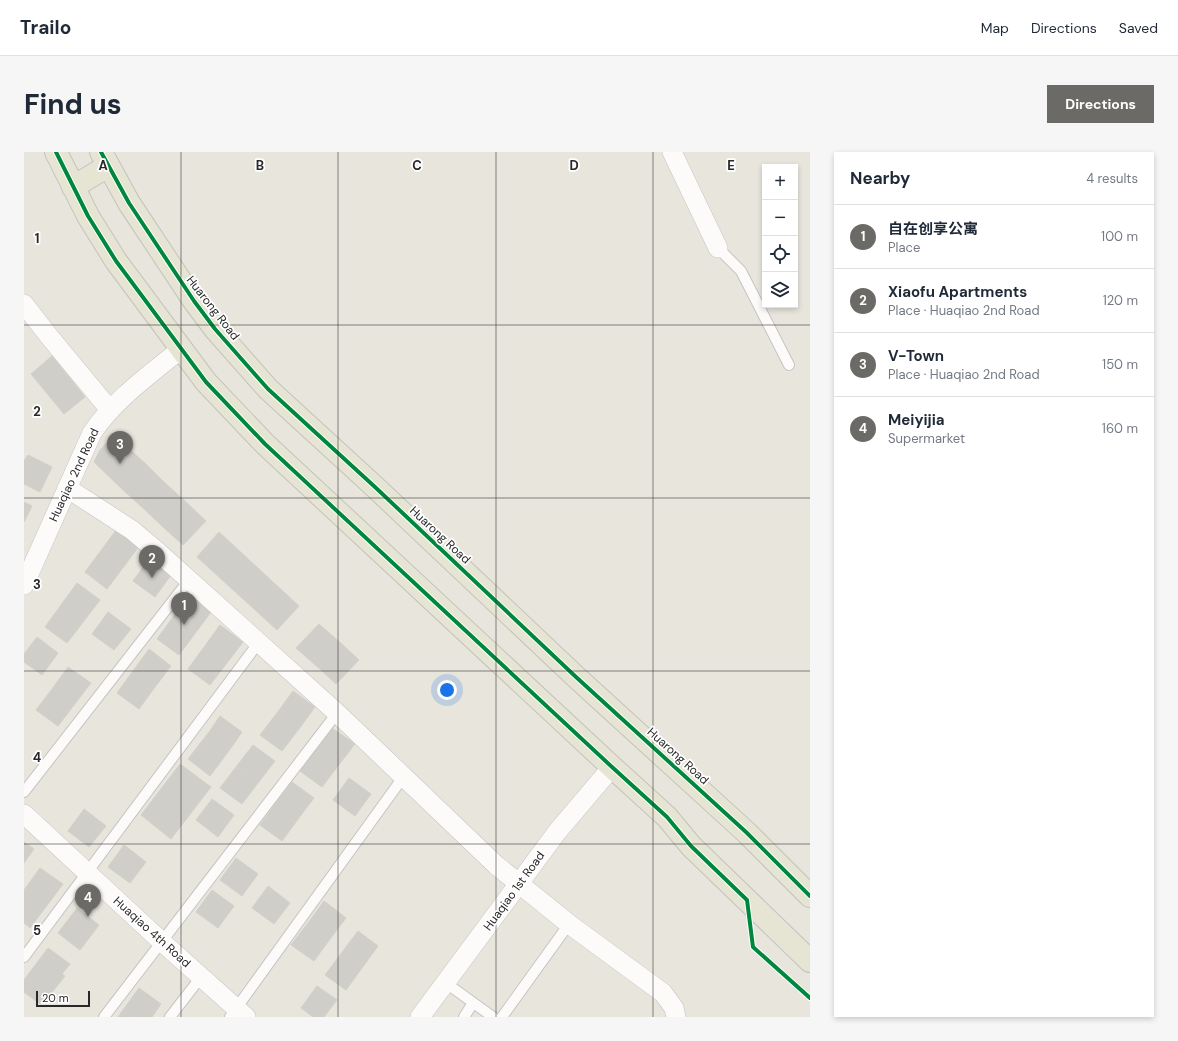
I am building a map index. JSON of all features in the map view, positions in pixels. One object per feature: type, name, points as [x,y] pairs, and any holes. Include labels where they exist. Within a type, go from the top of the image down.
[{"type":"main road","points":[[56,152],[88,216],[116,261],[206,382],[265,444],[612,767],[668,817],[691,846],[810,961]]},
{"type":"main road","points":[[73,187],[105,159]]},
{"type":"main road","name":"Huarong Road","points":[[105,159],[156,245],[194,301],[215,329],[268,389],[375,487],[576,677],[746,832],[810,896]]},
{"type":"street","points":[[672,152],[718,248]]},
{"type":"street","points":[[24,304],[110,410]]},
{"type":"street","name":"Huaqiao 2nd Road","points":[[24,585],[92,433],[102,418],[126,394],[181,349]]},
{"type":"street","points":[[67,488],[132,530],[337,713],[496,865],[570,924],[663,993],[674,1008],[676,1017]]},
{"type":"street","name":"Huaqiao 1st Road","points":[[420,1017],[557,832],[612,767]]},
{"type":"street","name":"Huaqiao 4th Road","points":[[24,814],[162,942],[202,976],[238,1014]]},
{"type":"lane","points":[[718,248],[741,271],[789,365]]},
{"type":"lane","points":[[24,792],[189,580]]},
{"type":"lane","points":[[24,957],[259,642]]},
{"type":"lane","points":[[104,1017],[337,713]]},
{"type":"lane","points":[[238,1014],[404,776]]},
{"type":"lane","points":[[502,1017],[570,924]]},
{"type":"lane","points":[[170,1017],[202,976]]},
{"type":"lane","points":[[446,983],[493,1017]]},
{"type":"lane","points":[[464,1017],[473,1003]]},
{"type":"building","points":[[52,356],[85,397],[64,414],[31,374]]},
{"type":"building","points":[[114,435],[147,465],[123,490],[94,462],[100,450]]},
{"type":"building","points":[[28,455],[52,467],[40,492],[24,484],[24,461]]},
{"type":"building","points":[[147,465],[166,484],[143,508],[123,490]]},
{"type":"building","points":[[166,484],[186,502],[163,527],[143,508]]},
{"type":"building","points":[[24,502],[32,506],[24,522]]},
{"type":"building","points":[[186,502],[206,521],[183,545],[163,527]]},
{"type":"building","points":[[117,529],[140,545],[107,589],[85,572]]},
{"type":"building","points":[[219,532],[299,606],[277,630],[197,557]]},
{"type":"building","points":[[149,559],[171,575],[155,597],[133,581]]},
{"type":"building","points":[[77,583],[100,600],[67,643],[45,627]]},
{"type":"building","points":[[189,595],[211,612],[179,655],[157,639]]},
{"type":"building","points":[[108,612],[131,629],[114,650],[92,634]]},
{"type":"building","points":[[319,624],[344,646],[321,670],[296,648]]},
{"type":"building","points":[[220,625],[243,642],[210,685],[188,669]]},
{"type":"building","points":[[37,637],[58,653],[42,675],[24,662],[24,654]]},
{"type":"building","points":[[344,646],[359,660],[336,684],[321,670]]},
{"type":"building","points":[[149,649],[171,666],[155,687],[133,671]]},
{"type":"building","points":[[68,667],[91,683],[74,705],[52,689]]},
{"type":"building","points":[[133,671],[155,687],[139,709],[117,693]]},
{"type":"building","points":[[52,689],[74,705],[58,726],[36,710]]},
{"type":"building","points":[[293,691],[315,707],[299,729],[277,713]]},
{"type":"building","points":[[277,713],[299,729],[282,751],[260,735]]},
{"type":"building","points":[[220,716],[242,732],[231,748],[209,732]]},
{"type":"building","points":[[332,728],[355,744],[338,766],[316,749]]},
{"type":"building","points":[[209,732],[231,748],[210,776],[188,759]]},
{"type":"building","points":[[253,745],[275,761],[258,783],[236,767]]},
{"type":"building","points":[[316,749],[338,766],[322,787],[300,771]]},
{"type":"building","points":[[180,764],[211,787],[171,839],[141,815]]},
{"type":"building","points":[[236,767],[258,783],[242,804],[220,788]]},
{"type":"building","points":[[349,778],[371,794],[355,816],[333,800]]},
{"type":"building","points":[[292,782],[314,798],[304,811],[282,795]]},
{"type":"building","points":[[282,795],[304,811],[282,841],[260,825]]},
{"type":"building","points":[[212,799],[234,815],[218,837],[196,820]]},
{"type":"building","points":[[84,809],[106,826],[89,847],[68,831]]},
{"type":"building","points":[[24,842],[34,849],[24,863]]},
{"type":"building","points":[[124,845],[146,862],[130,883],[108,867]]},
{"type":"building","points":[[236,858],[258,874],[242,896],[220,880]]},
{"type":"building","points":[[40,868],[63,884],[30,928],[24,923],[24,890]]},
{"type":"building","points":[[268,886],[290,903],[274,924],[252,908]]},
{"type":"building","points":[[212,890],[234,906],[218,928],[196,912]]},
{"type":"building","points":[[324,901],[346,918],[330,939],[308,923]]},
{"type":"building","points":[[77,908],[99,925],[80,950],[58,933]]},
{"type":"building","points":[[308,923],[330,939],[314,961],[291,945]]},
{"type":"building","points":[[358,931],[378,946],[346,990],[325,975]]},
{"type":"building","points":[[48,948],[70,964],[62,974],[65,976],[49,996],[47,995],[40,1004],[24,992],[24,980]]},
{"type":"building","points":[[317,986],[337,1000],[324,1017],[313,1017],[301,1008]]},
{"type":"building","points":[[139,988],[161,1004],[152,1017],[132,1017],[123,1010]]},
{"type":"building","points":[[123,1010],[132,1017],[118,1017]]},
{"type":"cycle path","points":[[56,152],[88,216],[116,261],[206,382],[265,444],[667,817],[691,846],[747,900],[753,947],[810,998]]},
{"type":"cycle path","points":[[101,152],[129,203],[194,301],[215,329],[268,389],[375,487],[576,677],[746,832],[810,896]]},
{"type":"place","name":"V-Town","points":[[120,464]]},
{"type":"place","name":"Xiaofu Apartments","points":[[152,578]]},
{"type":"place","name":"自在创享公寓","points":[[184,625]]},
{"type":"place","name":"Meiyijia","points":[[88,917]]}]
